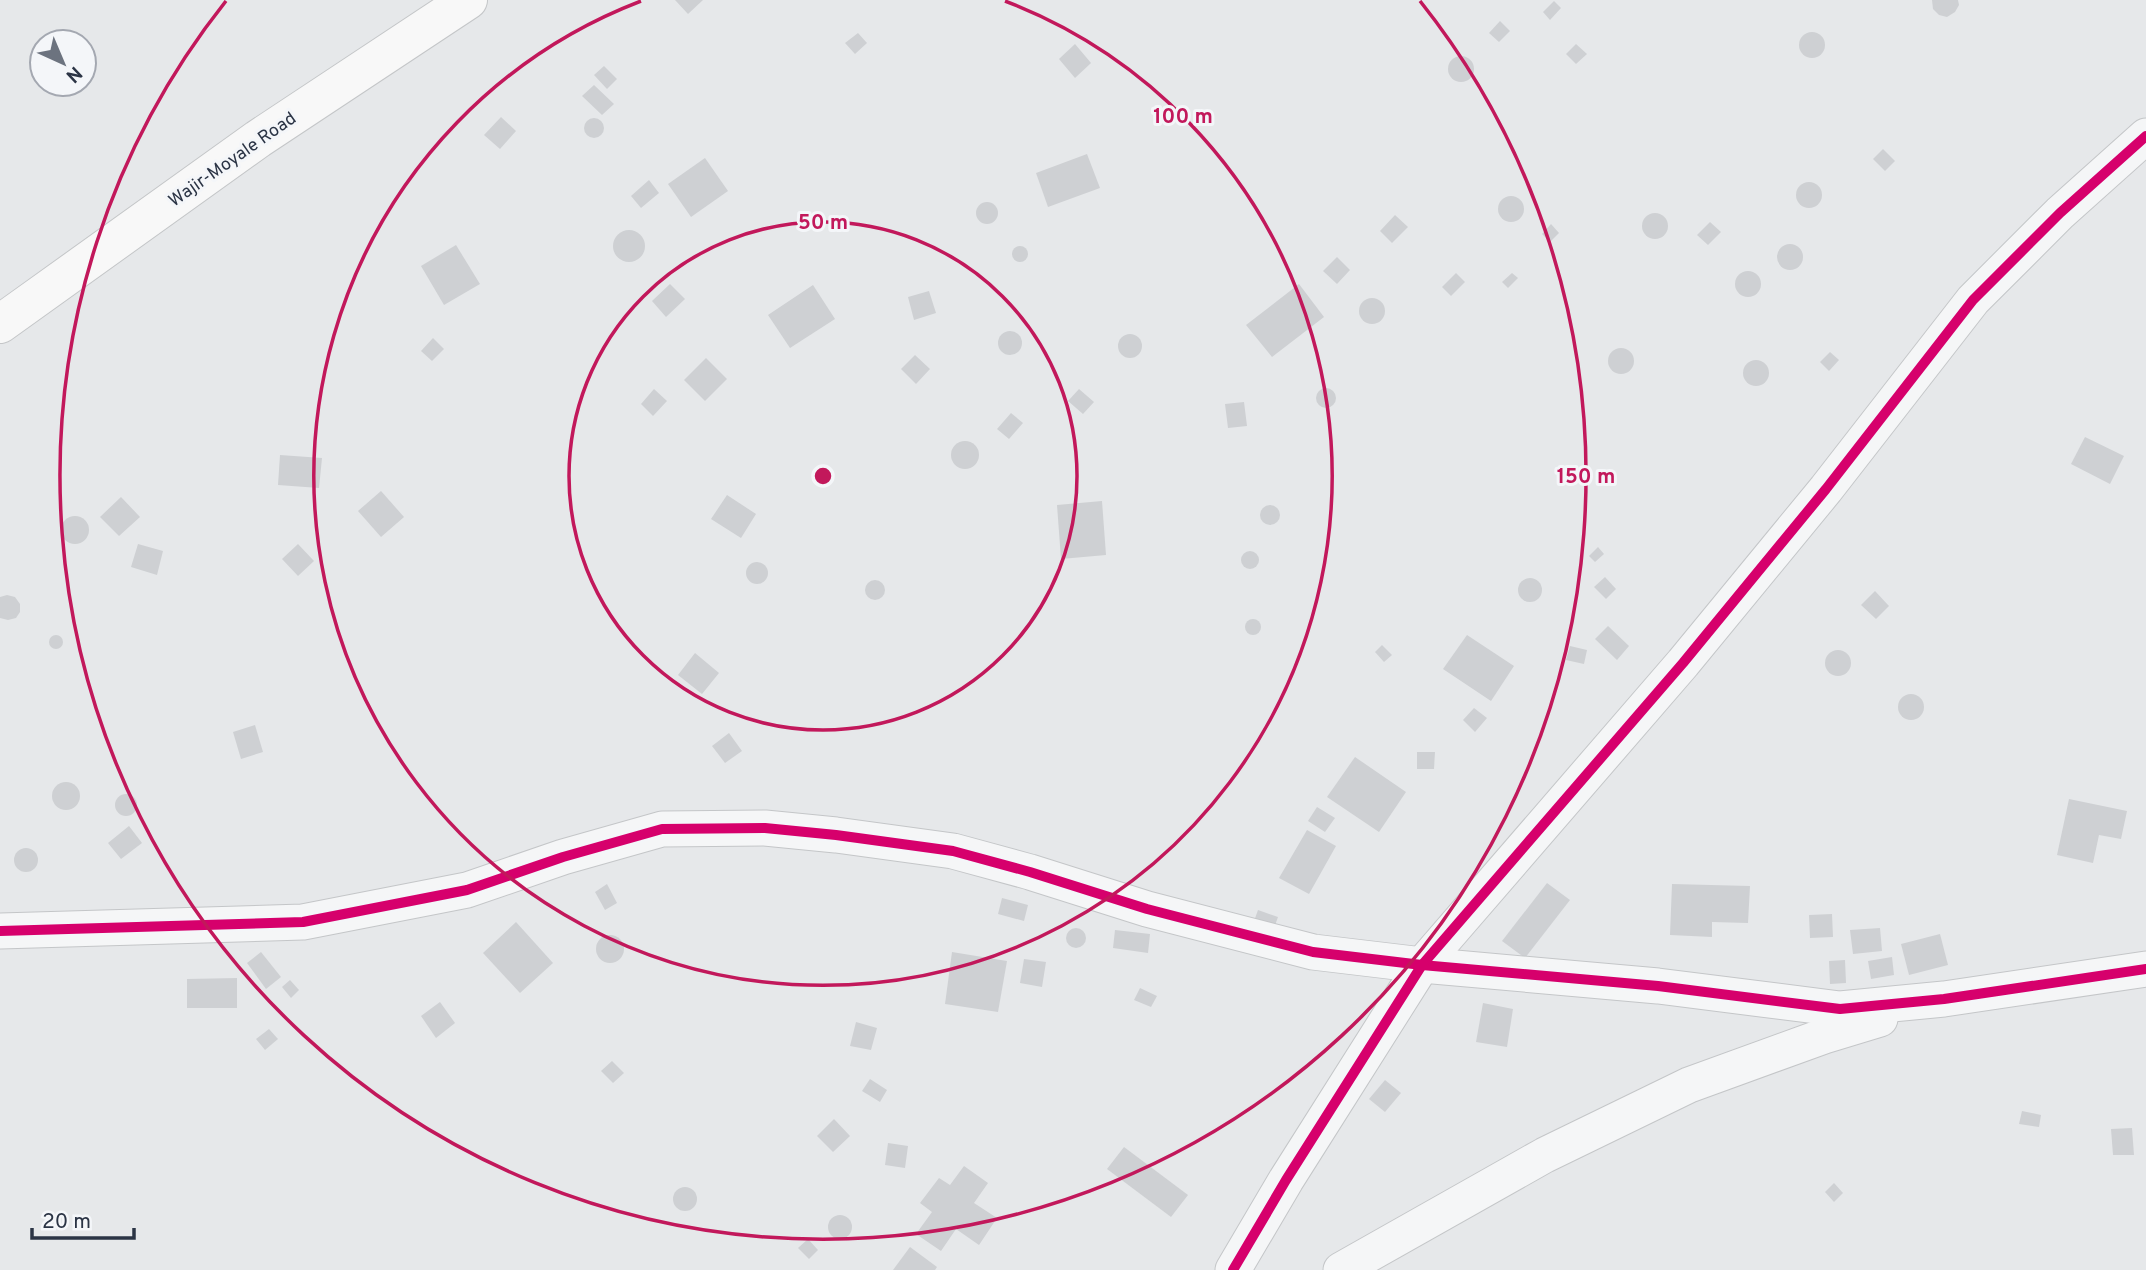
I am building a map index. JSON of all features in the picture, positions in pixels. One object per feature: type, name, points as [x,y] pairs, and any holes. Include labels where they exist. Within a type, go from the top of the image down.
[{"type":"main road","name":"Wajir-Moyale Road","points":[[0,324],[258,139],[468,0]]},
{"type":"street","points":[[1233,1270],[1286,1180],[1422,965],[1683,663],[1826,489],[1973,300],[2060,213],[2146,136]]},
{"type":"street","points":[[0,931],[303,922],[467,890],[563,857],[662,829],[765,828],[953,851],[1147,909],[1313,951],[1422,965],[1658,986],[1840,1009],[1944,999],[2146,969]]},
{"type":"street","points":[[1341,1270],[1545,1155],[1689,1085],[1824,1036],[1944,999]]},
{"type":"building","points":[[675,0],[703,0],[688,14]]},
{"type":"building","points":[[1932,0],[1958,0],[1959,5],[1955,12],[1947,17],[1939,15],[1933,9]]},
{"type":"building","points":[[1554,1],[1561,8],[1550,20],[1543,12]]},
{"type":"building","points":[[1500,21],[1510,31],[1499,42],[1489,33]]},
{"type":"building","points":[[1812,32],[1821,36],[1825,45],[1821,54],[1812,58],[1803,54],[1799,45],[1803,36]]},
{"type":"building","points":[[858,33],[867,43],[855,54],[845,43]]},
{"type":"building","points":[[1075,44],[1091,63],[1075,78],[1059,59]]},
{"type":"building","points":[[1576,44],[1587,54],[1576,64],[1566,54]]},
{"type":"building","points":[[1461,56],[1470,60],[1474,69],[1470,78],[1461,82],[1452,78],[1448,69],[1452,60]]},
{"type":"building","points":[[604,66],[617,79],[607,89],[594,75]]},
{"type":"building","points":[[594,85],[614,104],[602,115],[582,96]]},
{"type":"building","points":[[501,117],[516,131],[500,149],[484,135]]},
{"type":"building","points":[[594,118],[601,121],[604,128],[601,135],[594,138],[587,135],[584,128],[587,121]]},
{"type":"building","points":[[1883,149],[1895,161],[1885,171],[1873,159]]},
{"type":"building","points":[[1087,154],[1100,188],[1048,207],[1036,173]]},
{"type":"building","points":[[705,158],[728,191],[691,217],[668,184]]},
{"type":"building","points":[[649,180],[659,193],[641,208],[631,196]]},
{"type":"building","points":[[1809,182],[1818,186],[1822,195],[1818,204],[1809,208],[1800,204],[1796,195],[1800,186]]},
{"type":"building","points":[[1511,196],[1520,200],[1524,209],[1520,218],[1511,222],[1502,218],[1498,209],[1502,200]]},
{"type":"building","points":[[987,202],[995,205],[998,213],[995,221],[987,224],[979,221],[976,213],[979,205]]},
{"type":"building","points":[[1655,213],[1664,217],[1668,226],[1664,235],[1655,239],[1646,235],[1642,226],[1646,217]]},
{"type":"building","points":[[1395,215],[1408,227],[1392,243],[1380,231]]},
{"type":"building","points":[[1710,222],[1721,232],[1708,245],[1697,235]]},
{"type":"building","points":[[1551,224],[1559,233],[1550,242],[1542,234]]},
{"type":"building","points":[[629,230],[640,235],[645,246],[640,257],[629,262],[618,257],[613,246],[618,235]]},
{"type":"building","points":[[1790,244],[1799,248],[1803,257],[1799,266],[1790,270],[1781,266],[1777,257],[1781,248]]},
{"type":"building","points":[[456,245],[480,284],[444,305],[421,266]]},
{"type":"building","points":[[1020,246],[1026,248],[1026,260],[1020,262],[1014,260],[1012,254],[1014,248]]},
{"type":"building","points":[[1337,257],[1350,270],[1337,284],[1323,271]]},
{"type":"building","points":[[1748,271],[1757,275],[1761,284],[1757,293],[1748,297],[1739,293],[1735,284],[1739,275]]},
{"type":"building","points":[[1456,273],[1465,282],[1451,296],[1442,287]]},
{"type":"building","points":[[1512,273],[1518,278],[1508,288],[1502,282]]},
{"type":"building","points":[[670,284],[685,299],[666,317],[652,301]]},
{"type":"building","points":[[1299,284],[1324,317],[1272,357],[1246,325]]},
{"type":"building","points":[[813,285],[835,319],[790,348],[768,315]]},
{"type":"building","points":[[929,291],[936,313],[914,320],[908,297]]},
{"type":"building","points":[[1372,298],[1381,302],[1385,311],[1381,320],[1372,324],[1363,320],[1359,311],[1363,302]]},
{"type":"building","points":[[1010,331],[1021,338],[1022,343],[1015,354],[1010,355],[999,348],[998,343],[1005,332]]},
{"type":"building","points":[[1130,334],[1138,338],[1142,346],[1138,354],[1130,358],[1122,354],[1118,346],[1122,338]]},
{"type":"building","points":[[433,338],[444,349],[432,361],[421,351]]},
{"type":"building","points":[[1621,348],[1630,352],[1634,361],[1630,370],[1621,374],[1612,370],[1608,361],[1612,352]]},
{"type":"building","points":[[1830,352],[1839,360],[1829,371],[1820,362]]},
{"type":"building","points":[[915,355],[930,369],[916,384],[901,369]]},
{"type":"building","points":[[706,358],[727,379],[705,401],[684,380]]},
{"type":"building","points":[[1756,360],[1765,364],[1769,373],[1765,382],[1756,386],[1747,382],[1743,373],[1747,364]]},
{"type":"building","points":[[1326,388],[1333,391],[1336,398],[1333,405],[1326,408],[1319,405],[1316,398],[1319,391]]},
{"type":"building","points":[[654,389],[667,401],[653,416],[641,404]]},
{"type":"building","points":[[1079,389],[1094,402],[1083,414],[1068,401]]},
{"type":"building","points":[[1244,402],[1247,426],[1228,428],[1225,404]]},
{"type":"building","points":[[1011,413],[1023,423],[1009,439],[997,429]]},
{"type":"building","points":[[2085,437],[2124,456],[2110,484],[2071,464]]},
{"type":"building","points":[[965,441],[975,445],[979,455],[975,465],[965,469],[955,465],[951,455],[955,445]]},
{"type":"building","points":[[280,455],[322,458],[319,488],[278,485]]},
{"type":"building","points":[[381,491],[404,517],[381,537],[358,511]]},
{"type":"building","points":[[727,495],[756,514],[741,538],[711,519]]},
{"type":"building","points":[[121,497],[140,517],[119,536],[100,517]]},
{"type":"building","points":[[1102,501],[1106,555],[1061,559],[1057,505]]},
{"type":"building","points":[[1270,505],[1277,508],[1280,515],[1277,522],[1270,525],[1263,522],[1260,515],[1263,508]]},
{"type":"building","points":[[75,516],[85,520],[89,530],[85,540],[75,544],[65,540],[61,530],[65,520]]},
{"type":"building","points":[[138,544],[163,551],[157,575],[131,567]]},
{"type":"building","points":[[298,544],[314,561],[298,576],[282,559]]},
{"type":"building","points":[[1598,547],[1604,554],[1595,562],[1589,556]]},
{"type":"building","points":[[1250,551],[1256,554],[1259,560],[1256,566],[1250,569],[1244,566],[1241,560],[1244,554]]},
{"type":"building","points":[[757,562],[765,565],[768,573],[765,581],[757,584],[749,581],[746,573],[749,565]]},
{"type":"building","points":[[1605,577],[1616,589],[1606,599],[1594,587]]},
{"type":"building","points":[[1530,578],[1538,582],[1542,590],[1538,598],[1530,602],[1522,598],[1518,590],[1522,582]]},
{"type":"building","points":[[871,580],[879,580],[885,590],[879,600],[871,600],[865,594],[865,586]]},
{"type":"building","points":[[1875,591],[1889,606],[1876,619],[1861,605]]},
{"type":"building","points":[[0,597],[15,597],[20,604],[20,612],[16,618],[8,620],[0,618]]},
{"type":"building","points":[[1250,619],[1256,619],[1261,627],[1259,633],[1250,635],[1245,630],[1245,624]]},
{"type":"building","points":[[1608,626],[1629,646],[1617,660],[1595,639]]},
{"type":"building","points":[[56,635],[61,637],[61,647],[56,649],[51,647],[49,642],[51,637]]},
{"type":"building","points":[[1467,635],[1514,666],[1491,701],[1443,669]]},
{"type":"building","points":[[1382,645],[1392,655],[1384,662],[1375,652]]},
{"type":"building","points":[[1570,646],[1587,650],[1584,664],[1566,660]]},
{"type":"building","points":[[1838,650],[1847,654],[1851,663],[1847,672],[1838,676],[1829,672],[1825,663],[1829,654]]},
{"type":"building","points":[[695,653],[719,673],[702,694],[678,675]]},
{"type":"building","points":[[1911,694],[1920,698],[1924,707],[1920,716],[1911,720],[1902,716],[1898,707],[1902,698]]},
{"type":"building","points":[[1474,708],[1487,718],[1475,732],[1463,720]]},
{"type":"building","points":[[255,725],[263,752],[241,759],[233,732]]},
{"type":"building","points":[[729,733],[742,751],[725,763],[712,746]]},
{"type":"building","points":[[1417,752],[1435,752],[1434,769],[1417,769]]},
{"type":"building","points":[[1355,757],[1406,792],[1379,832],[1327,797]]},
{"type":"building","points":[[66,782],[76,786],[80,796],[76,806],[66,810],[56,806],[52,796],[56,786]]},
{"type":"building","points":[[122,794],[130,794],[137,801],[137,809],[130,816],[122,816],[115,809],[115,801]]},
{"type":"building","points":[[2069,799],[2127,811],[2121,839],[2099,835],[2093,863],[2057,855]]},
{"type":"building","points":[[1317,807],[1335,818],[1325,832],[1308,821]]},
{"type":"building","points":[[129,826],[142,843],[121,859],[108,843]]},
{"type":"building","points":[[1307,830],[1336,846],[1309,894],[1279,878]]},
{"type":"building","points":[[26,848],[34,852],[38,860],[34,868],[26,872],[18,868],[14,860],[18,852]]},
{"type":"building","points":[[1547,883],[1570,900],[1525,958],[1502,941]]},
{"type":"building","points":[[607,884],[617,903],[605,910],[595,892]]},
{"type":"building","points":[[1672,884],[1750,886],[1748,923],[1712,922],[1712,937],[1670,935]]},
{"type":"building","points":[[1002,898],[1028,905],[1024,921],[998,914]]},
{"type":"building","points":[[1258,910],[1278,917],[1273,931],[1253,924]]},
{"type":"building","points":[[1832,914],[1833,937],[1810,938],[1809,915]]},
{"type":"building","points":[[516,922],[553,963],[520,993],[483,953]]},
{"type":"building","points":[[1072,928],[1080,928],[1086,938],[1080,948],[1072,948],[1066,942],[1066,934]]},
{"type":"building","points":[[1880,928],[1882,951],[1853,954],[1850,930]]},
{"type":"building","points":[[1115,930],[1150,934],[1148,953],[1113,948]]},
{"type":"building","points":[[1940,934],[1948,965],[1909,975],[1901,944]]},
{"type":"building","points":[[610,935],[620,939],[624,949],[620,959],[610,963],[600,959],[596,949],[600,939]]},
{"type":"building","points":[[261,952],[281,977],[266,989],[247,963]]},
{"type":"building","points":[[952,952],[1007,961],[998,1012],[945,1004]]},
{"type":"building","points":[[1892,957],[1894,975],[1871,979],[1868,961]]},
{"type":"building","points":[[1024,959],[1046,962],[1042,987],[1020,983]]},
{"type":"building","points":[[1845,960],[1846,983],[1830,984],[1829,961]]},
{"type":"building","points":[[237,978],[237,1008],[187,1008],[187,979]]},
{"type":"building","points":[[290,980],[299,990],[291,998],[282,987]]},
{"type":"building","points":[[1140,988],[1157,996],[1151,1007],[1134,1000]]},
{"type":"building","points":[[440,1002],[455,1023],[436,1038],[421,1016]]},
{"type":"building","points":[[1483,1003],[1513,1009],[1507,1047],[1476,1042]]},
{"type":"building","points":[[856,1022],[877,1028],[871,1050],[850,1046]]},
{"type":"building","points":[[269,1029],[278,1039],[265,1050],[256,1039]]},
{"type":"building","points":[[612,1061],[624,1073],[613,1083],[601,1071]]},
{"type":"building","points":[[870,1079],[887,1090],[880,1102],[862,1091]]},
{"type":"building","points":[[1385,1080],[1401,1093],[1385,1112],[1369,1099]]},
{"type":"building","points":[[2022,1111],[2041,1115],[2039,1127],[2019,1124]]},
{"type":"building","points":[[834,1119],[850,1136],[833,1152],[817,1136]]},
{"type":"building","points":[[2132,1128],[2134,1155],[2113,1155],[2111,1129]]},
{"type":"building","points":[[888,1143],[908,1146],[905,1168],[885,1165]]},
{"type":"building","points":[[1124,1147],[1188,1195],[1171,1217],[1107,1169]]},
{"type":"building","points":[[964,1166],[988,1183],[974,1203],[997,1218],[979,1245],[956,1229],[941,1251],[916,1234],[932,1212],[920,1203],[939,1178],[950,1185]]},
{"type":"building","points":[[1834,1183],[1843,1193],[1834,1202],[1825,1192]]},
{"type":"building","points":[[685,1187],[693,1191],[697,1199],[693,1207],[685,1211],[677,1207],[673,1199],[677,1191]]},
{"type":"building","points":[[840,1215],[849,1218],[852,1227],[849,1236],[840,1239],[831,1236],[828,1227],[831,1218]]},
{"type":"building","points":[[808,1239],[818,1250],[809,1259],[798,1248]]},
{"type":"building","points":[[910,1247],[937,1267],[935,1270],[893,1270]]},
{"type":"cycle path","points":[[1233,1270],[1286,1180],[1422,965],[1683,663],[1826,489],[1973,300],[2060,213],[2146,136]]},
{"type":"cycle path","points":[[0,931],[303,922],[467,890],[563,857],[662,829],[765,828],[953,851],[1147,909],[1313,952],[1422,965],[1658,986],[1840,1009],[1944,999],[2146,969]]}]
